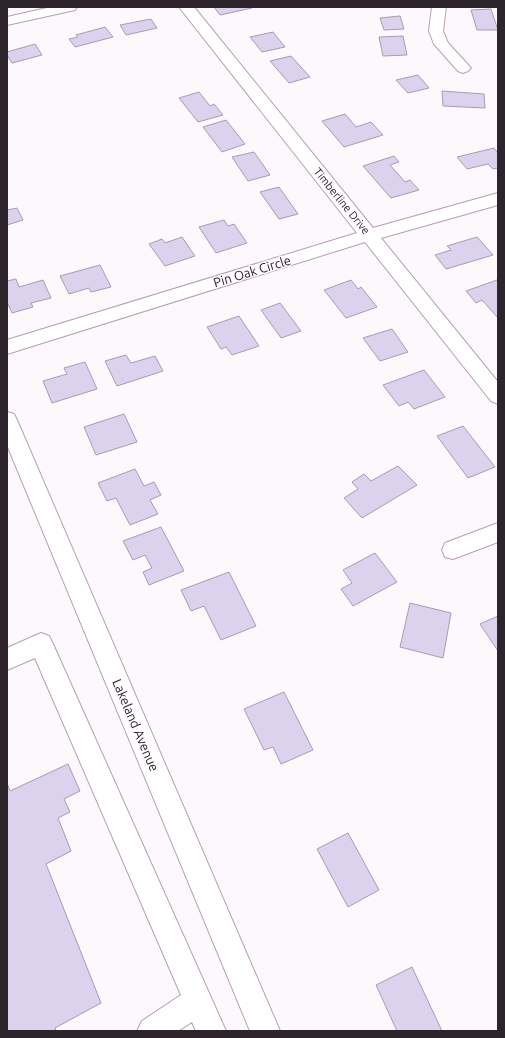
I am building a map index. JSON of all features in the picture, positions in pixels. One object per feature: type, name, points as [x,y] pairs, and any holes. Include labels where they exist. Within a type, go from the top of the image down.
[{"type":"street","points":[[7,21],[70,7]]},
{"type":"street","name":"Timberline Drive","points":[[186,7],[498,396]]},
{"type":"street","points":[[439,7],[436,30],[441,44],[463,68]]},
{"type":"street","name":"Pin Oak Circle","points":[[7,347],[369,235],[498,199]]},
{"type":"street","name":"Lakeland Avenue","points":[[7,420],[264,1031]]},
{"type":"street","points":[[453,550],[498,532]]},
{"type":"street","points":[[7,658],[41,644],[211,1031]]},
{"type":"street","points":[[152,1031],[198,1001]]},
{"type":"building","points":[[214,7],[251,7],[252,8],[220,15]]},
{"type":"building","points":[[491,9],[498,30],[477,30],[471,10]]},
{"type":"building","points":[[400,16],[404,29],[384,30],[380,18]]},
{"type":"building","points":[[151,19],[157,28],[126,35],[120,25]]},
{"type":"building","points":[[105,27],[113,37],[75,47],[69,39],[78,37],[76,35]]},
{"type":"building","points":[[273,32],[285,47],[262,52],[250,37]]},
{"type":"building","points":[[403,36],[407,55],[383,56],[379,37]]},
{"type":"building","points":[[35,44],[42,55],[12,63],[7,55],[7,52]]},
{"type":"building","points":[[291,56],[310,77],[289,83],[270,61]]},
{"type":"building","points":[[418,75],[429,88],[408,93],[396,80]]},
{"type":"building","points":[[442,91],[484,94],[485,108],[443,106]]},
{"type":"building","points":[[199,92],[210,106],[214,104],[223,115],[198,122],[179,98]]},
{"type":"building","points":[[345,114],[356,127],[371,122],[383,135],[344,147],[322,121]]},
{"type":"building","points":[[226,120],[245,144],[222,152],[203,127]]},
{"type":"building","points":[[494,148],[498,153],[498,168],[493,169],[488,164],[467,169],[457,157]]},
{"type":"building","points":[[254,152],[270,175],[248,181],[232,157]]},
{"type":"building","points":[[394,156],[399,162],[390,165],[405,182],[410,180],[419,190],[391,198],[363,166]]},
{"type":"building","points":[[279,187],[298,214],[279,219],[260,192]]},
{"type":"building","points":[[17,208],[23,220],[7,225],[7,210]]},
{"type":"building","points":[[224,220],[228,226],[234,224],[247,243],[216,253],[199,227]]},
{"type":"building","points":[[182,237],[195,256],[165,266],[149,244],[162,239],[165,243]]},
{"type":"building","points":[[477,237],[493,255],[446,269],[435,255],[451,250],[447,246]]},
{"type":"building","points":[[100,265],[111,287],[91,292],[89,288],[69,294],[60,276]]},
{"type":"building","points":[[16,279],[19,287],[43,280],[51,298],[31,303],[33,307],[12,313],[7,302],[7,281]]},
{"type":"building","points":[[351,280],[358,289],[361,287],[377,307],[346,318],[324,290]]},
{"type":"building","points":[[497,280],[498,318],[482,300],[476,303],[466,291]]},
{"type":"building","points":[[280,303],[301,331],[281,338],[261,310]]},
{"type":"building","points":[[239,316],[259,346],[232,355],[226,347],[221,349],[207,327]]},
{"type":"building","points":[[392,329],[408,352],[380,361],[363,338]]},
{"type":"building","points":[[126,355],[131,363],[155,356],[163,371],[117,386],[105,361]]},
{"type":"building","points":[[85,362],[97,389],[52,403],[43,381],[67,374],[64,368]]},
{"type":"building","points":[[424,370],[445,397],[414,409],[408,402],[399,406],[383,385]]},
{"type":"building","points":[[124,414],[137,442],[96,455],[84,427]]},
{"type":"building","points":[[463,426],[495,467],[468,478],[437,436]]},
{"type":"building","points":[[398,466],[417,485],[362,518],[344,498],[358,489],[352,482],[364,474],[371,481]]},
{"type":"building","points":[[135,469],[144,486],[154,482],[161,495],[150,500],[158,514],[130,525],[116,498],[107,501],[98,483]]},
{"type":"building","points":[[161,527],[184,571],[149,585],[143,572],[152,568],[145,555],[133,560],[123,541]]},
{"type":"building","points":[[375,553],[397,582],[353,606],[341,589],[352,583],[343,570]]},
{"type":"building","points":[[229,572],[256,626],[221,640],[204,606],[191,611],[181,590]]},
{"type":"building","points":[[410,603],[451,613],[443,658],[400,647]]},
{"type":"building","points":[[498,616],[498,651],[480,624]]},
{"type":"building","points":[[284,692],[313,750],[281,764],[273,747],[264,750],[244,709]]},
{"type":"building","points":[[68,764],[80,791],[64,799],[70,812],[58,818],[71,851],[46,864],[101,1003],[55,1028],[56,1031],[7,1031],[7,783],[10,791]]},
{"type":"building","points":[[348,833],[379,890],[348,907],[317,849]]},
{"type":"building","points":[[412,967],[442,1031],[397,1031],[376,985]]}]
